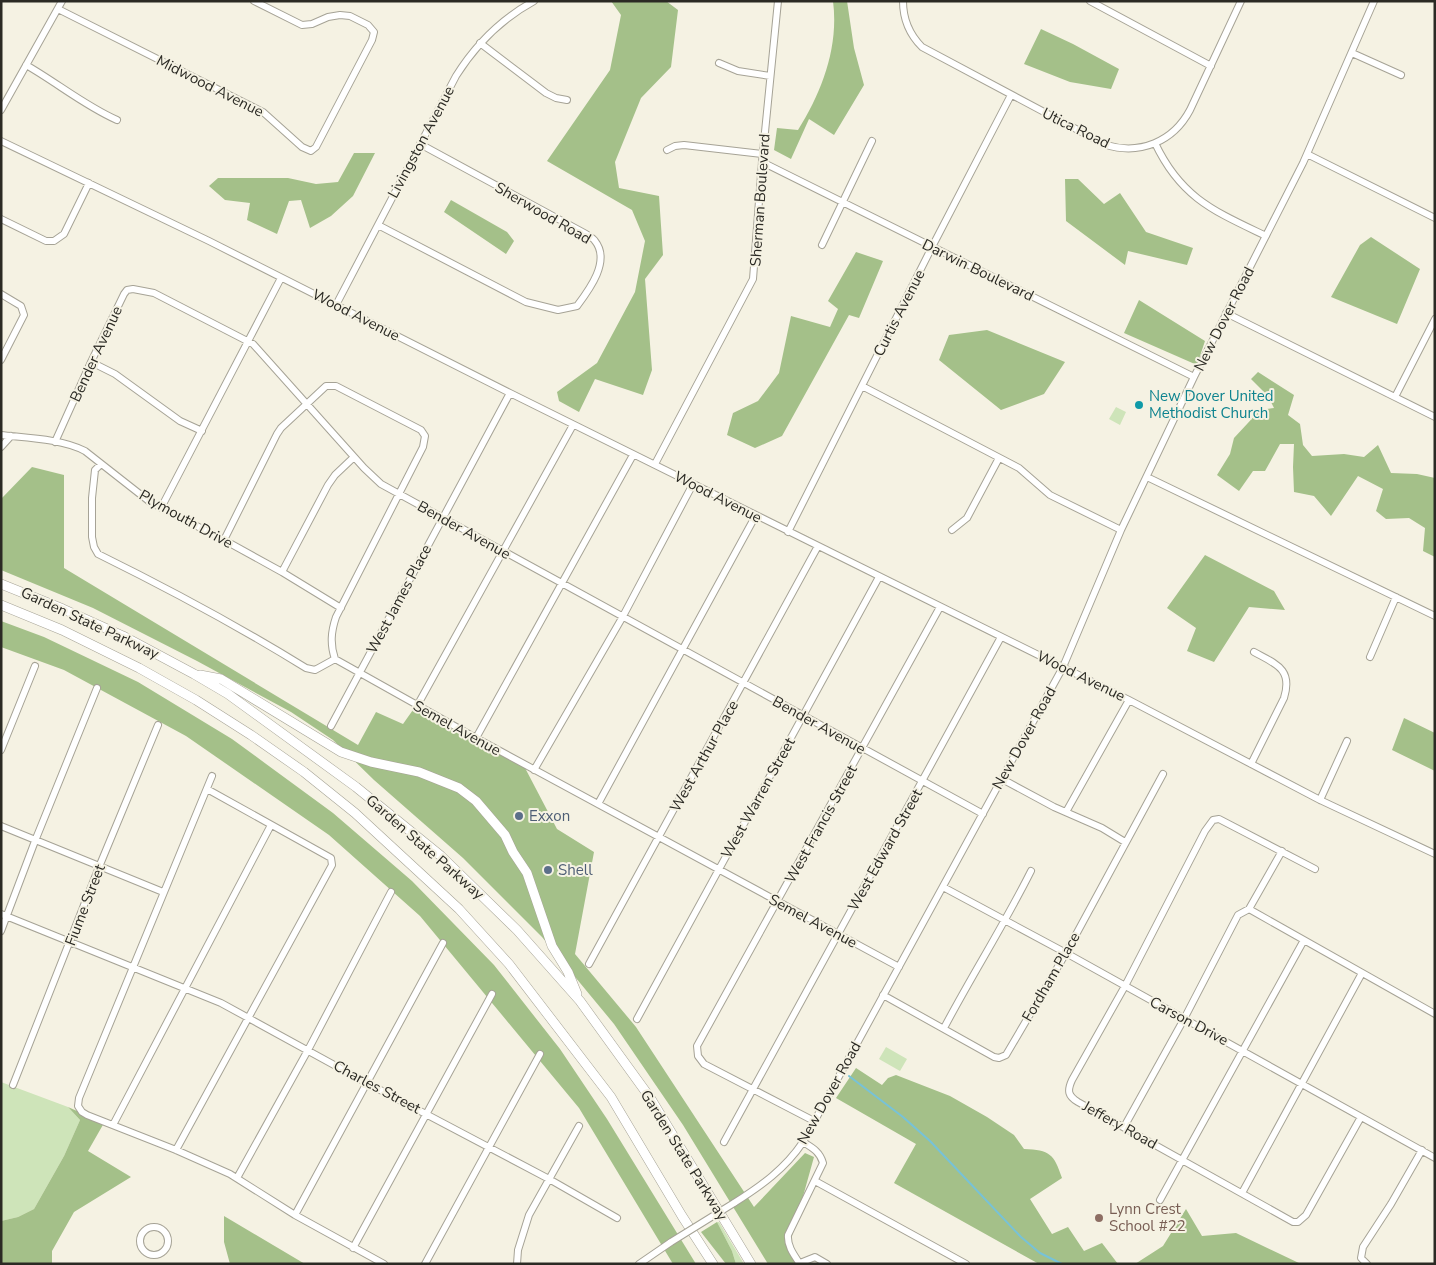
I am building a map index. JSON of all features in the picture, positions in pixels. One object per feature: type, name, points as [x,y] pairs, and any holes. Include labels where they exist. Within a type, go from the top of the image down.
[{"type":"highway","name":"Garden State Parkway","points":[[1,584],[90,621],[194,674],[261,717],[356,787],[441,856],[517,930],[580,1001],[656,1106],[751,1264]]},
{"type":"highway","name":"Garden State Parkway","points":[[1,605],[62,630],[139,668],[190,696],[251,734],[310,776],[355,812],[459,908],[509,964],[611,1097],[713,1264]]},
{"type":"highway","points":[[194,674],[221,679],[341,752],[371,762],[418,772],[459,788],[476,801],[505,835],[513,852],[527,873],[552,946],[568,972],[580,1001]]},
{"type":"street","points":[[1,110],[62,1]]},
{"type":"street","name":"Midwood Avenue","points":[[58,9],[263,112],[302,147],[311,150],[316,147],[374,36],[372,28],[350,16],[335,15],[307,26],[302,25],[254,1]]},
{"type":"street","name":"Livingston Avenue","points":[[336,305],[456,76],[468,57],[480,42],[514,12],[520,4],[534,1]]},
{"type":"street","name":"Sherman Boulevard","points":[[655,464],[753,279],[762,154],[778,1]]},
{"type":"street","name":"Utica Road","points":[[903,1],[903,8],[910,31],[922,47],[1106,145],[1127,149],[1155,143],[1168,136],[1184,121],[1242,1]]},
{"type":"street","points":[[1090,1],[1211,66]]},
{"type":"street","name":"New Dover Road","points":[[639,1264],[776,1174],[787,1164],[804,1142],[1063,667],[1121,530],[1194,377],[1307,154],[1374,1]]},
{"type":"street","points":[[480,42],[546,93],[556,98],[567,100]]},
{"type":"street","points":[[1352,53],[1400,75]]},
{"type":"street","points":[[719,62],[738,71],[770,76]]},
{"type":"street","points":[[26,65],[50,78],[104,114],[117,120]]},
{"type":"street","name":"Curtis Avenue","points":[[788,532],[1011,95]]},
{"type":"street","points":[[822,246],[872,140]]},
{"type":"street","name":"Wood Avenue","points":[[1,141],[183,228],[510,394],[655,464],[788,532],[1129,700],[1320,800],[1435,854]]},
{"type":"street","points":[[1155,143],[1173,174],[1198,200],[1214,211],[1266,236]]},
{"type":"street","name":"Sherwood Road","points":[[378,225],[518,298],[558,310],[577,306],[600,266],[601,257],[598,247],[595,241],[586,234],[420,144]]},
{"type":"street","points":[[667,150],[675,146],[684,145],[762,154]]},
{"type":"street","points":[[1307,154],[1434,215]]},
{"type":"street","name":"Darwin Boulevard","points":[[762,162],[1194,377]]},
{"type":"street","points":[[1,219],[46,241],[54,241],[64,234],[89,183]]},
{"type":"street","points":[[161,508],[281,278]]},
{"type":"street","name":"Bender Avenue","points":[[55,442],[124,294],[127,290],[132,289],[154,293],[253,344],[354,457],[381,484],[622,618],[983,814]]},
{"type":"street","points":[[1,294],[21,306],[24,314],[1,360]]},
{"type":"street","points":[[1226,313],[1435,417]]},
{"type":"street","points":[[1395,397],[1435,319]]},
{"type":"street","points":[[91,362],[115,374],[180,421],[202,431]]},
{"type":"street","points":[[100,464],[95,470],[92,498],[92,537],[98,554],[165,587],[254,636],[306,668],[315,670],[335,659],[331,648],[331,631],[423,447],[426,436],[421,430],[336,386],[326,386],[306,403],[277,434],[224,540]]},
{"type":"street","points":[[862,386],[1023,471],[1050,495],[1121,530]]},
{"type":"street","name":"West James Place","points":[[331,726],[510,394]]},
{"type":"street","points":[[417,706],[573,425]]},
{"type":"street","name":"Plymouth Drive","points":[[1,435],[76,446],[150,502],[282,572],[341,608]]},
{"type":"street","points":[[1,447],[11,436]]},
{"type":"street","points":[[476,738],[633,455]]},
{"type":"street","points":[[282,572],[328,485],[335,475],[354,457]]},
{"type":"street","points":[[952,530],[960,526],[967,518],[999,458]]},
{"type":"street","points":[[1147,477],[1435,616]]},
{"type":"street","points":[[534,770],[622,618],[693,484]]},
{"type":"street","points":[[598,804],[756,515]]},
{"type":"street","name":"West Arthur Place","points":[[589,964],[818,546]]},
{"type":"street","name":"West Warren Street","points":[[637,1019],[879,577]]},
{"type":"street","points":[[1370,658],[1396,597]]},
{"type":"street","name":"West Francis Street","points":[[754,1088],[706,1065],[700,1060],[697,1051],[699,1042],[940,607]]},
{"type":"street","name":"West Edward Street","points":[[724,1142],[1001,637]]},
{"type":"street","points":[[1251,764],[1284,698],[1287,688],[1287,678],[1283,670],[1254,652]]},
{"type":"street","name":"Semel Avenue","points":[[335,659],[417,706],[898,967]]},
{"type":"street","points":[[1,750],[35,666]]},
{"type":"street","points":[[1,931],[4,915],[97,688]]},
{"type":"street","points":[[1066,812],[1129,700]]},
{"type":"street","name":"Fiume Street","points":[[13,1085],[99,867],[158,725]]},
{"type":"street","points":[[1320,800],[1347,741]]},
{"type":"street","name":"Fordham Place","points":[[883,995],[994,1057],[999,1058],[1006,1055],[1066,952],[1162,774]]},
{"type":"street","points":[[212,776],[132,967],[79,1098],[78,1106],[82,1112],[176,1150],[237,1178],[295,1215],[384,1264]]},
{"type":"street","points":[[1002,779],[1102,828],[1125,842]]},
{"type":"street","points":[[176,1150],[329,870],[332,860],[206,789]]},
{"type":"street","name":"Jeffery Road","points":[[1282,851],[1219,819],[1213,820],[1125,986],[1068,1088],[1070,1096],[1293,1222],[1303,1218],[1361,1117]]},
{"type":"street","points":[[113,1125],[187,988],[271,825]]},
{"type":"street","points":[[1,826],[163,892]]},
{"type":"street","points":[[1124,1127],[1184,1019],[1238,915],[1249,909],[1282,851],[1315,869]]},
{"type":"street","points":[[944,1028],[971,978],[1006,921],[1032,871]]},
{"type":"street","name":"Carson Drive","points":[[943,887],[1244,1050],[1435,1158]]},
{"type":"street","points":[[237,1178],[308,1050],[391,892]]},
{"type":"street","points":[[1249,909],[1435,1014]]},
{"type":"street","name":"Charles Street","points":[[4,915],[187,988],[248,1017],[367,1083],[549,1179],[616,1218]]},
{"type":"street","points":[[1160,1200],[1304,940]]},
{"type":"street","points":[[295,1215],[443,943]]},
{"type":"street","points":[[1242,1193],[1362,973]]},
{"type":"street","points":[[353,1248],[492,994]]},
{"type":"street","points":[[425,1264],[540,1054]]},
{"type":"street","points":[[754,1088],[814,1121]]},
{"type":"street","points":[[517,1264],[518,1250],[523,1231],[530,1215],[579,1126]]},
{"type":"street","points":[[804,1142],[814,1148],[821,1156],[823,1163],[788,1235],[788,1240],[800,1264],[815,1257],[827,1264]]},
{"type":"street","points":[[1367,1264],[1361,1258],[1363,1247],[1391,1204],[1422,1150]]},
{"type":"street","points":[[815,1181],[966,1264]]},
{"type":"street","points":[[154,1226],[167,1233],[169,1242],[165,1250],[158,1255],[153,1255],[144,1252],[140,1238],[145,1230],[154,1226]]},
{"type":"street","points":[[153,1255],[154,1264]]},
{"type":"green space","points":[[611,1],[666,1],[678,10],[671,67],[641,98],[615,162],[619,188],[659,196],[663,255],[645,279],[652,370],[643,395],[595,379],[579,412],[559,401],[557,392],[597,363],[635,292],[645,241],[632,210],[547,161],[610,70],[621,15]]},
{"type":"green space","points":[[833,1],[847,1],[854,48],[864,85],[834,135],[809,119],[791,159],[774,150],[777,128],[798,130],[821,85],[831,52],[834,18]]},
{"type":"green space","points":[[1041,29],[1119,69],[1111,89],[1070,82],[1024,64]]},
{"type":"green space","points":[[354,153],[375,153],[353,196],[331,216],[310,228],[301,200],[289,201],[277,234],[247,220],[250,203],[225,200],[209,186],[218,178],[288,178],[316,184],[338,182]]},
{"type":"green space","points":[[1065,179],[1078,179],[1104,204],[1120,193],[1146,232],[1193,248],[1187,265],[1128,251],[1125,265],[1066,221]]},
{"type":"green space","points":[[451,200],[507,232],[514,241],[506,254],[444,212]]},
{"type":"green space","points":[[1371,237],[1420,269],[1397,324],[1331,297],[1360,245]]},
{"type":"green space","points":[[856,252],[883,261],[859,318],[849,315],[782,436],[755,448],[727,435],[733,413],[758,401],[779,373],[791,316],[830,327],[838,309],[828,301]]},
{"type":"green space","points":[[1139,300],[1205,341],[1197,365],[1124,333]]},
{"type":"green space","points":[[987,330],[1065,362],[1044,394],[1001,410],[939,360],[949,335]]},
{"type":"green space","points":[[1258,372],[1294,395],[1288,415],[1300,424],[1303,445],[1312,456],[1344,454],[1364,457],[1378,445],[1391,473],[1417,474],[1435,478],[1435,557],[1423,551],[1425,528],[1409,518],[1386,519],[1376,511],[1383,489],[1358,476],[1331,516],[1314,496],[1294,492],[1294,444],[1280,444],[1265,471],[1253,471],[1239,491],[1217,475],[1230,454],[1234,438],[1260,410],[1274,408],[1268,396],[1251,379]]},
{"type":"green space","points":[[1116,407],[1126,412],[1120,425],[1109,419]]},
{"type":"green space","points":[[32,467],[64,475],[64,568],[358,745],[376,712],[403,724],[415,707],[524,766],[557,829],[594,852],[575,954],[636,1027],[754,1207],[805,1153],[814,1157],[790,1243],[800,1264],[768,1264],[683,1125],[614,1024],[542,937],[463,858],[374,780],[333,740],[291,712],[197,661],[93,608],[1,570],[1,499]]},
{"type":"green space","points":[[1205,555],[1274,591],[1285,610],[1249,607],[1214,662],[1187,651],[1196,628],[1167,608]]},
{"type":"green space","points":[[1,621],[44,637],[138,682],[232,739],[333,813],[412,881],[494,965],[560,1049],[607,1119],[696,1264],[673,1264],[579,1108],[420,916],[329,835],[186,736],[64,670],[1,647]]},
{"type":"green space","points":[[1404,718],[1435,733],[1435,771],[1392,750]]},
{"type":"green space","points":[[886,1047],[907,1059],[900,1071],[879,1059]]},
{"type":"green space","points":[[856,1068],[882,1085],[888,1078],[896,1075],[950,1096],[1014,1135],[1024,1149],[1045,1152],[1050,1155],[1056,1163],[1062,1178],[1030,1199],[1052,1234],[1068,1227],[1084,1251],[1102,1243],[1118,1264],[1039,1264],[894,1183],[916,1144],[836,1098]]},
{"type":"green space","points":[[1,1082],[68,1107],[80,1120],[64,1156],[34,1209],[18,1217],[1,1221]]},
{"type":"green space","points":[[68,1107],[104,1123],[88,1151],[131,1177],[74,1212],[52,1251],[52,1264],[1,1264],[1,1221],[18,1217],[34,1209],[64,1156],[80,1120]]},
{"type":"green space","points":[[1186,1209],[1202,1236],[1236,1233],[1301,1264],[1135,1264],[1163,1246]]},
{"type":"green space","points":[[224,1216],[305,1264],[230,1264],[224,1242]]},
{"type":"green space","points":[[717,1222],[719,1222],[744,1264],[736,1264],[732,1251]]},
{"type":"green space","points":[[717,1222],[732,1251],[736,1264],[726,1264],[701,1232]]},
{"type":"waterway","points":[[849,1076],[903,1117],[930,1141],[1021,1237],[1040,1253],[1062,1264]]},
{"type":"place","name":"New Dover United Methodist Church","points":[[1139,405]]},
{"type":"place","name":"Exxon","points":[[519,816]]},
{"type":"place","name":"Shell","points":[[548,870]]},
{"type":"place","name":"Lynn Crest School #22","points":[[1099,1218]]}]
